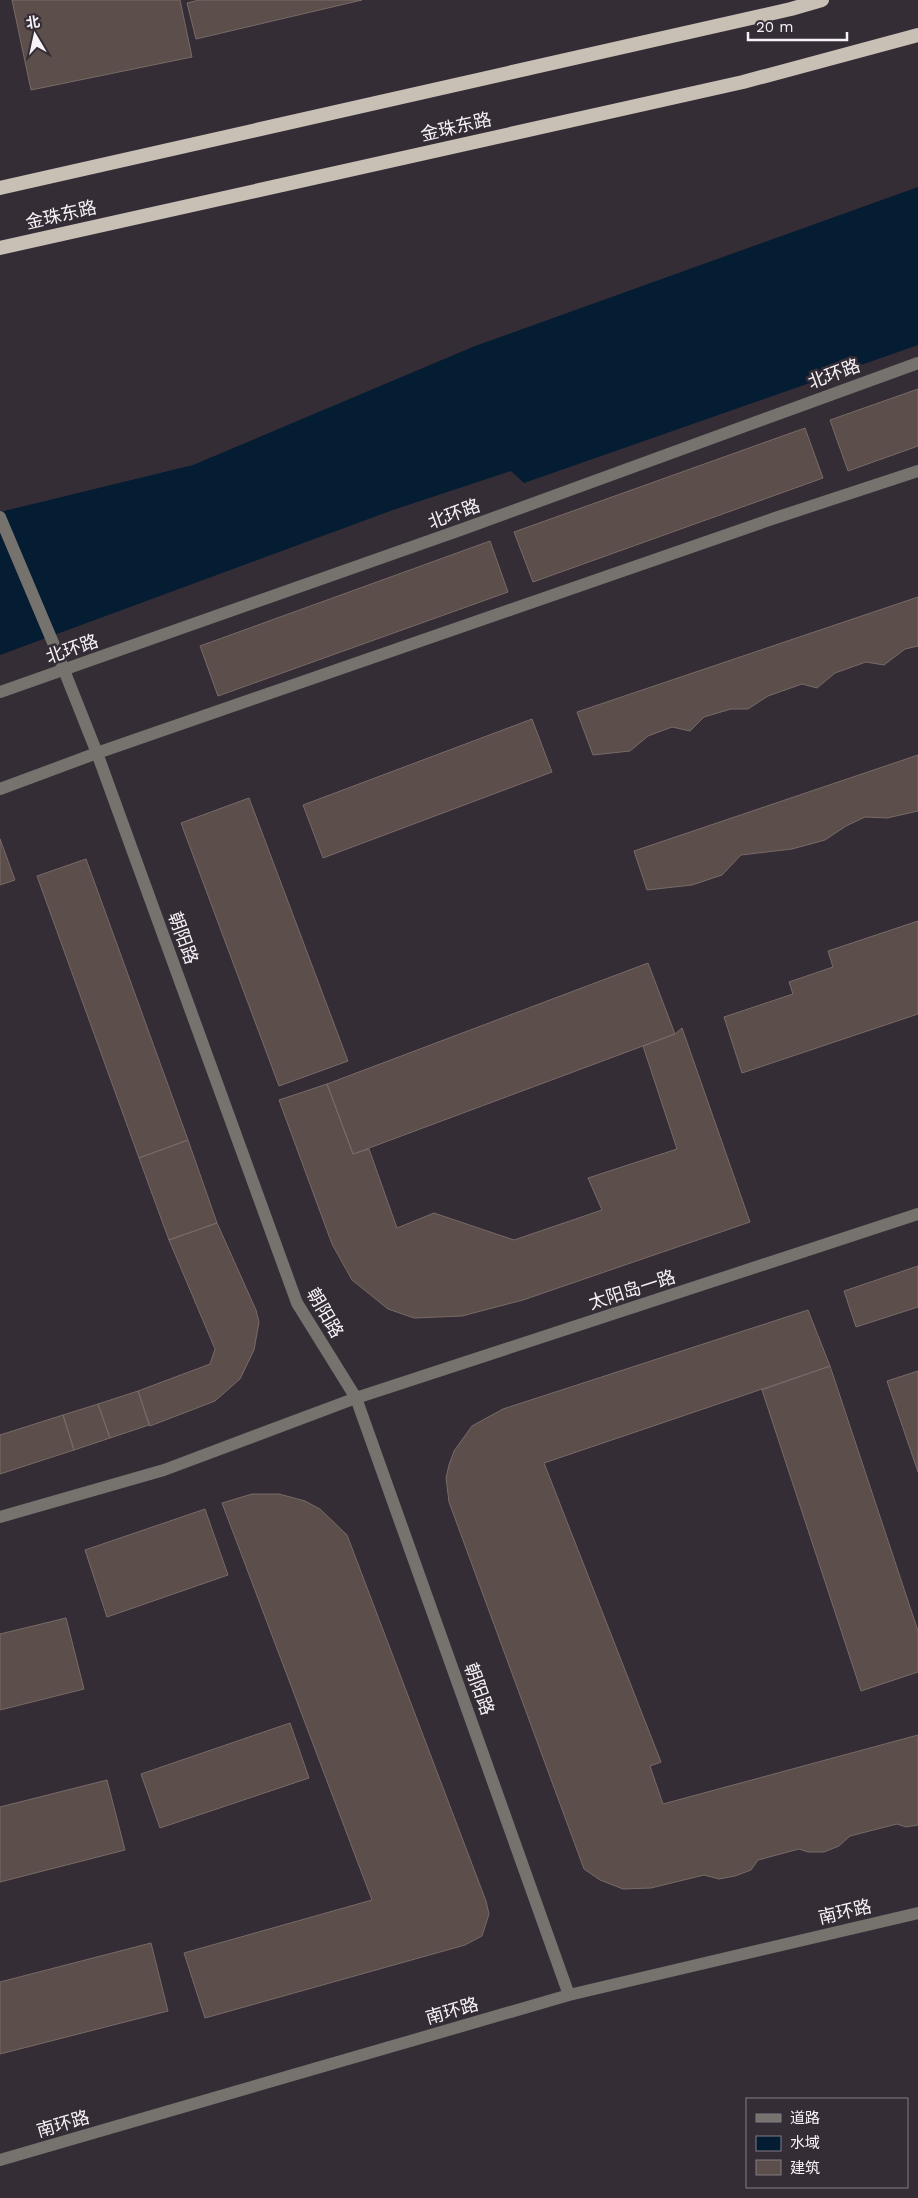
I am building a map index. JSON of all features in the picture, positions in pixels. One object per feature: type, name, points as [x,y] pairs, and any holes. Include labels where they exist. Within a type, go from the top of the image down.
[{"type":"highway","points":[[0,188],[791,9],[822,0]]},
{"type":"highway","name":"金珠东路","points":[[0,248],[743,82],[918,35]]},
{"type":"street","name":"北环路","points":[[0,692],[463,529],[918,363]]},
{"type":"street","points":[[0,789],[97,753],[766,521],[918,471]]},
{"type":"street","name":"朝阳路","points":[[0,517],[97,753],[296,1303],[356,1398],[570,1996]]},
{"type":"street","name":"太阳岛一路","points":[[0,1517],[164,1470],[356,1398],[918,1214]]},
{"type":"street","name":"南环路","points":[[0,2160],[570,1996],[918,1913]]},
{"type":"water","points":[[918,187],[918,345],[524,483],[511,471],[393,510],[0,655],[0,512],[193,465],[475,346]]},
{"type":"building","points":[[12,0],[180,0],[192,57],[31,90]]},
{"type":"building","points":[[199,0],[362,0],[196,39],[187,3]]},
{"type":"building","points":[[918,389],[918,446],[848,471],[830,420]]},
{"type":"building","points":[[805,428],[823,478],[533,582],[514,532]]},
{"type":"building","points":[[490,541],[508,592],[218,696],[200,646]]},
{"type":"building","points":[[918,597],[918,646],[905,649],[884,665],[866,662],[835,673],[817,688],[802,684],[768,696],[748,709],[731,709],[704,717],[690,731],[672,727],[648,736],[630,751],[593,755],[577,712]]},
{"type":"building","points":[[532,719],[552,772],[323,858],[303,805]]},
{"type":"building","points":[[918,755],[918,811],[887,818],[865,817],[846,826],[825,840],[792,849],[741,855],[722,875],[692,885],[647,890],[634,851]]},
{"type":"building","points":[[249,798],[348,1061],[279,1086],[181,823]]},
{"type":"building","points":[[0,839],[15,880],[0,885]]},
{"type":"building","points":[[86,859],[188,1140],[139,1158],[37,876]]},
{"type":"building","points":[[918,921],[918,1014],[742,1073],[724,1017],[793,994],[789,982],[833,967],[828,951]]},
{"type":"building","points":[[648,963],[675,1034],[353,1154],[327,1084]]},
{"type":"building","points":[[682,1028],[750,1222],[523,1300],[462,1316],[414,1318],[388,1309],[352,1280],[332,1244],[279,1100],[327,1084],[353,1154],[369,1149],[397,1228],[434,1213],[514,1240],[602,1210],[588,1178],[677,1149],[643,1046],[675,1034]]},
{"type":"building","points":[[188,1140],[217,1223],[169,1240],[139,1158]]},
{"type":"building","points":[[217,1223],[256,1310],[259,1322],[254,1350],[240,1379],[215,1401],[150,1426],[138,1391],[210,1364],[215,1349],[169,1240]]},
{"type":"building","points":[[918,1266],[918,1307],[856,1327],[844,1291]]},
{"type":"building","points":[[808,1310],[830,1366],[544,1463],[661,1762],[650,1766],[663,1804],[918,1735],[918,1825],[906,1827],[897,1824],[850,1836],[839,1846],[824,1852],[808,1852],[799,1849],[758,1860],[751,1870],[735,1876],[719,1879],[704,1875],[651,1888],[623,1889],[600,1880],[584,1869],[449,1502],[446,1478],[449,1465],[454,1451],[472,1426],[503,1409]]},
{"type":"building","points":[[830,1366],[918,1631],[918,1672],[861,1691],[762,1390]]},
{"type":"building","points":[[918,1371],[918,1472],[887,1381]]},
{"type":"building","points":[[138,1391],[149,1425],[110,1438],[98,1404]]},
{"type":"building","points":[[98,1404],[110,1438],[74,1450],[63,1415]]},
{"type":"building","points":[[63,1415],[74,1450],[0,1474],[0,1435]]},
{"type":"building","points":[[252,1494],[279,1494],[305,1501],[320,1509],[347,1535],[486,1901],[489,1914],[482,1936],[465,1945],[205,2018],[184,1953],[372,1900],[222,1503]]},
{"type":"building","points":[[205,1509],[228,1575],[107,1617],[85,1550]]},
{"type":"building","points":[[66,1618],[84,1689],[0,1710],[0,1634]]},
{"type":"building","points":[[290,1723],[309,1778],[160,1828],[141,1774]]},
{"type":"building","points":[[107,1780],[125,1850],[0,1882],[0,1807]]},
{"type":"building","points":[[151,1943],[168,2011],[0,2054],[0,1982]]}]
